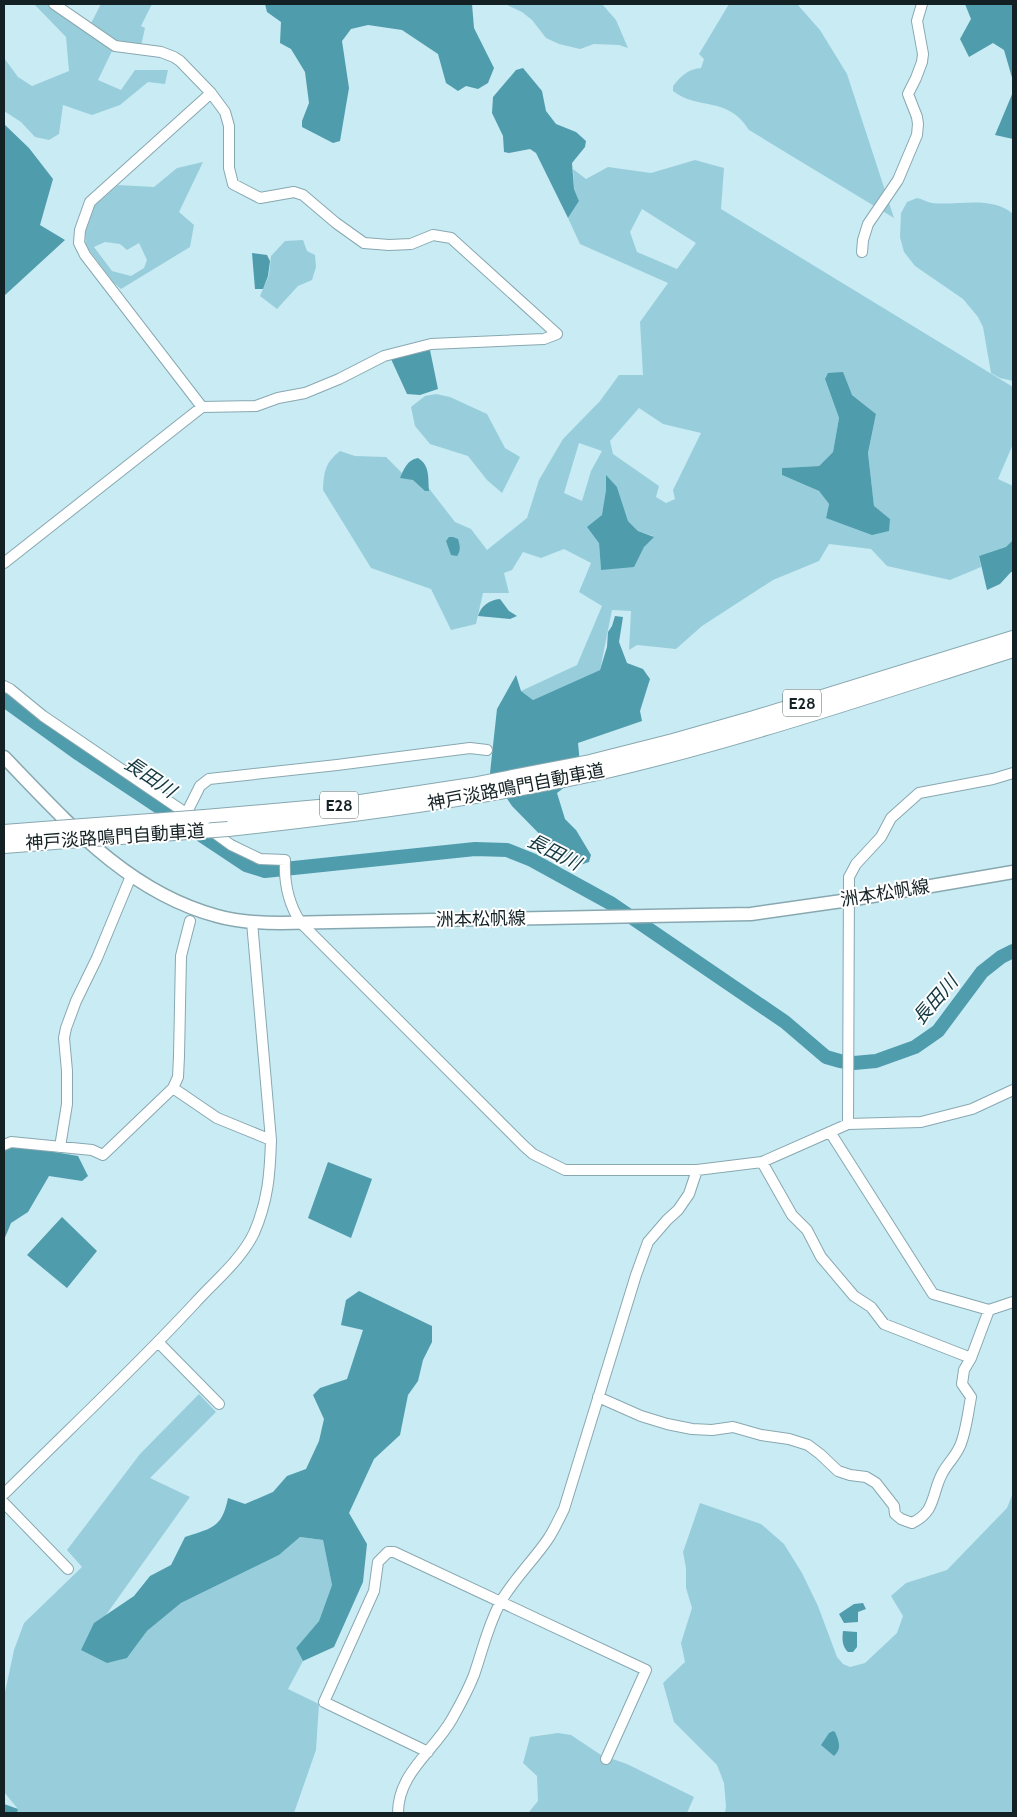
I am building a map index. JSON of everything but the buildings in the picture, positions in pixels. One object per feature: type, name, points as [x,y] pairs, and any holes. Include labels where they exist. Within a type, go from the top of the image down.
[{"type":"highway","name":"神戸淡路鳴門自動車道","points":[[591,768],[673,741],[1013,638]]},
{"type":"highway","name":"神戸淡路鳴門自動車道","points":[[4,846],[228,829],[340,818],[591,768],[756,732],[1013,650]]},
{"type":"highway","name":"神戸淡路鳴門自動車道","points":[[4,832],[205,817],[473,791]]},
{"type":"main road","name":"洲本松帆線","points":[[4,757],[58,813],[112,863],[131,876],[162,894],[194,908],[218,916],[252,922],[301,923],[751,914],[849,900],[1013,872]]},
{"type":"street","points":[[4,563],[202,407],[256,406],[278,398],[305,393],[339,379],[384,356],[431,344],[544,339],[558,334],[451,238],[433,235],[411,244],[389,246],[364,243],[336,224],[303,195],[294,192],[260,198],[233,184],[229,168],[229,126],[226,112],[210,93],[174,57],[161,52],[116,46],[54,4]]},
{"type":"street","points":[[862,252],[862,240],[868,224],[898,180],[916,134],[917,117],[908,94],[922,62],[917,21],[922,4]]},
{"type":"street","points":[[202,407],[85,255],[80,244],[80,230],[90,202],[210,93]]},
{"type":"street","points":[[4,686],[10,688],[43,716],[231,845],[260,859],[285,860],[284,877],[294,913],[301,923],[524,1146],[533,1154],[565,1170],[697,1170],[762,1162],[848,1124],[921,1122],[972,1109],[1013,1090]]},
{"type":"street","points":[[186,814],[200,786],[208,779],[470,748],[487,750]]},
{"type":"street","points":[[848,1124],[849,877],[856,864],[881,837],[891,818],[919,793],[931,789],[993,779],[1013,773]]},
{"type":"street","points":[[60,1147],[67,1104],[64,1038],[66,1028],[131,876]]},
{"type":"street","points":[[4,1146],[11,1142],[92,1150],[103,1155],[173,1088],[178,1076],[181,956],[190,921]]},
{"type":"street","points":[[4,1494],[158,1342],[242,1252],[254,1233],[267,1196],[270,1171],[270,1140],[252,922]]},
{"type":"street","points":[[173,1088],[217,1118],[270,1140]]},
{"type":"street","points":[[830,1132],[932,1294],[989,1310],[1013,1302]]},
{"type":"street","points":[[762,1162],[792,1215],[807,1230],[821,1257],[854,1296],[871,1307],[884,1324],[971,1358]]},
{"type":"street","points":[[398,1813],[400,1800],[409,1775],[452,1721],[465,1695],[473,1676],[487,1629],[501,1602],[555,1528],[564,1509],[636,1275],[648,1242],[678,1210],[689,1194],[697,1170]]},
{"type":"street","points":[[598,1397],[641,1416],[667,1424],[692,1429],[712,1430],[733,1427],[808,1445],[838,1471],[866,1477],[876,1483],[894,1506],[896,1514],[901,1519],[912,1523],[921,1519],[929,1511],[944,1471],[953,1460],[961,1444],[971,1397],[962,1384],[964,1370],[971,1358],[989,1310]]},
{"type":"street","points":[[158,1342],[219,1404]]},
{"type":"street","points":[[4,1504],[68,1569]]},
{"type":"street","points":[[428,1752],[324,1702],[374,1591],[378,1562],[388,1552],[394,1552],[646,1670],[606,1759]]},
{"type":"shaded area","points":[[34,4],[53,4],[87,31],[101,4],[152,4],[141,26],[145,28],[141,46],[113,49],[98,80],[121,90],[135,70],[168,70],[165,84],[148,82],[120,105],[92,115],[63,105],[59,134],[49,140],[35,137],[21,122],[4,111],[4,58],[18,77],[32,86],[69,71],[66,37]]},
{"type":"shaded area","points":[[265,4],[472,4],[474,28],[494,68],[488,83],[478,89],[466,86],[458,91],[446,83],[438,54],[402,30],[368,25],[351,29],[342,41],[349,88],[340,141],[333,143],[302,127],[302,121],[309,103],[305,72],[291,49],[280,43],[281,22],[267,12]]},
{"type":"shaded area","points":[[505,4],[602,4],[616,20],[628,48],[619,45],[594,44],[580,49],[559,44],[546,38],[532,20],[522,12]]},
{"type":"shaded area","points":[[729,4],[797,4],[820,30],[847,74],[894,218],[749,130],[731,112],[712,105],[692,101],[673,91],[673,86],[682,76],[689,71],[701,68],[704,59],[699,54]]},
{"type":"shaded area","points":[[965,4],[1013,4],[1013,81],[1004,50],[993,43],[969,57],[960,39],[971,19]]},
{"type":"shaded area","points":[[523,68],[542,91],[546,111],[556,124],[576,132],[586,141],[585,147],[572,163],[574,189],[579,201],[568,218],[536,153],[530,149],[509,153],[504,152],[503,136],[492,113],[493,97],[516,70]]},
{"type":"shaded area","points":[[1013,92],[1013,139],[995,135]]},
{"type":"shaded area","points":[[4,124],[29,148],[53,179],[40,225],[65,240],[4,296]]},
{"type":"shaded area","points":[[695,160],[724,168],[721,209],[1013,387],[1013,444],[998,479],[1013,486],[1013,548],[979,556],[981,567],[950,580],[887,566],[871,549],[829,544],[819,561],[773,580],[702,626],[676,649],[637,645],[629,650],[631,611],[612,610],[600,670],[533,700],[521,691],[577,665],[602,606],[579,592],[591,563],[564,549],[541,558],[523,552],[512,570],[504,573],[509,593],[483,593],[476,624],[451,630],[431,589],[371,568],[323,490],[325,472],[331,459],[340,451],[355,456],[386,457],[406,477],[424,482],[455,522],[471,529],[487,550],[527,518],[539,480],[563,439],[600,401],[619,375],[643,375],[640,322],[668,283],[580,244],[568,218],[579,201],[574,189],[573,169],[586,179],[608,167],[651,173]],"holes":[[[642,209],[696,243],[677,269],[637,252],[630,232]],[[825,379],[852,395],[876,414],[868,453],[874,507],[890,519],[826,518],[829,504],[819,491],[782,475],[782,468],[819,466],[833,452],[839,418]],[[639,408],[663,424],[701,433],[673,490],[675,499],[666,503],[656,497],[659,486],[613,454],[610,441]],[[579,443],[602,451],[591,471],[582,501],[564,493]],[[606,476],[617,487],[628,521],[638,531],[653,536],[644,547],[601,570],[599,543],[606,490]]]},
{"type":"shaded area","points":[[203,162],[179,212],[194,225],[190,247],[121,289],[114,283],[86,246],[85,233],[92,208],[118,185],[154,187],[177,168]],"holes":[[[105,242],[120,244],[127,250],[139,243],[147,260],[144,268],[131,276],[112,271],[94,247]]]},
{"type":"shaded area","points":[[917,198],[942,204],[985,203],[1005,208],[1013,214],[1013,381],[1000,378],[991,373],[983,327],[978,317],[963,299],[915,266],[904,252],[900,237],[901,213],[907,202]]},
{"type":"shaded area","points":[[303,240],[307,251],[315,255],[316,267],[312,280],[298,286],[277,309],[260,296],[269,275],[271,256],[285,241]]},
{"type":"shaded area","points":[[252,253],[267,255],[270,261],[268,276],[263,289],[255,289]]},
{"type":"shaded area","points":[[430,350],[438,389],[420,395],[407,394],[391,359]]},
{"type":"shaded area","points":[[843,372],[852,395],[876,414],[868,453],[874,506],[890,519],[889,531],[872,535],[826,518],[829,504],[819,491],[782,475],[782,468],[819,466],[833,452],[839,418],[825,379],[828,373]]},
{"type":"shaded area","points":[[436,394],[450,397],[487,414],[505,448],[520,457],[502,493],[487,480],[468,456],[430,444],[415,426],[411,407],[425,396]]},
{"type":"shaded area","points":[[418,458],[425,464],[429,491],[425,491],[413,480],[400,478],[409,463]]},
{"type":"shaded area","points":[[606,475],[617,487],[628,521],[638,531],[654,537],[644,547],[634,567],[601,570],[599,543],[587,527],[602,515]]},
{"type":"shaded area","points":[[449,537],[458,539],[460,548],[457,556],[451,555],[446,541]]},
{"type":"shaded area","points":[[1013,540],[1013,572],[1000,584],[987,590],[979,556],[1006,547]]},
{"type":"shaded area","points":[[500,599],[509,611],[517,616],[510,619],[478,616],[486,604]]},
{"type":"shaded area","points":[[615,616],[623,617],[619,642],[627,663],[643,669],[650,679],[640,711],[642,721],[578,743],[578,772],[571,782],[557,793],[565,819],[576,830],[591,855],[589,862],[580,865],[561,856],[512,806],[490,773],[497,709],[516,675],[521,691],[533,700],[600,670],[607,647],[608,632]]},
{"type":"shaded area","points":[[7,1144],[78,1156],[88,1176],[82,1181],[49,1176],[28,1212],[11,1223],[4,1240],[4,1147]]},
{"type":"shaded area","points":[[328,1162],[372,1179],[351,1238],[308,1218]]},
{"type":"shaded area","points":[[62,1217],[97,1251],[67,1288],[27,1255]]},
{"type":"shaded area","points":[[359,1291],[432,1326],[432,1342],[423,1360],[418,1381],[408,1395],[400,1435],[374,1459],[349,1513],[367,1544],[363,1582],[334,1647],[303,1661],[296,1648],[319,1621],[332,1585],[323,1540],[300,1537],[279,1555],[181,1603],[147,1631],[127,1658],[107,1663],[81,1650],[94,1623],[134,1596],[150,1576],[171,1565],[185,1537],[209,1529],[219,1521],[226,1508],[228,1498],[245,1504],[273,1492],[287,1476],[306,1469],[319,1441],[324,1419],[313,1395],[320,1388],[347,1379],[363,1330],[341,1325],[346,1300]]},
{"type":"shaded area","points":[[199,1394],[216,1412],[150,1478],[190,1497],[81,1650],[127,1658],[147,1631],[181,1603],[279,1555],[300,1537],[323,1540],[332,1585],[319,1621],[296,1648],[303,1661],[288,1689],[319,1704],[316,1750],[294,1813],[17,1813],[18,1809],[4,1792],[4,1697],[14,1650],[24,1623],[82,1567],[67,1550],[140,1454]]},
{"type":"shaded area","points":[[1013,1493],[1013,1813],[725,1813],[724,1783],[717,1765],[674,1722],[663,1683],[685,1662],[681,1643],[692,1608],[686,1588],[686,1568],[683,1552],[700,1503],[761,1524],[784,1544],[802,1573],[818,1606],[837,1657],[843,1664],[850,1667],[865,1663],[897,1633],[903,1616],[891,1596],[906,1583],[947,1570],[1007,1508]]},
{"type":"shaded area","points":[[863,1603],[866,1609],[858,1612],[858,1622],[844,1623],[839,1614],[854,1604]]},
{"type":"shaded area","points":[[843,1631],[857,1632],[857,1647],[853,1652],[848,1652],[844,1645]]},
{"type":"shaded area","points":[[833,1731],[839,1745],[838,1751],[834,1756],[821,1745],[829,1733]]},
{"type":"shaded area","points":[[558,1733],[571,1735],[601,1755],[627,1764],[694,1797],[687,1813],[515,1813],[529,1812],[538,1801],[537,1776],[523,1763],[530,1737]]},
{"type":"shaded area","points":[[4,1804],[18,1809],[17,1813],[4,1813]]},
{"type":"waterway","name":"長田川","points":[[4,700],[79,754],[246,865],[265,871],[475,849],[507,850],[532,860],[612,904],[785,1022],[826,1057],[840,1061],[854,1063],[876,1061],[915,1047],[938,1031],[982,972],[1001,957],[1013,951]]}]
